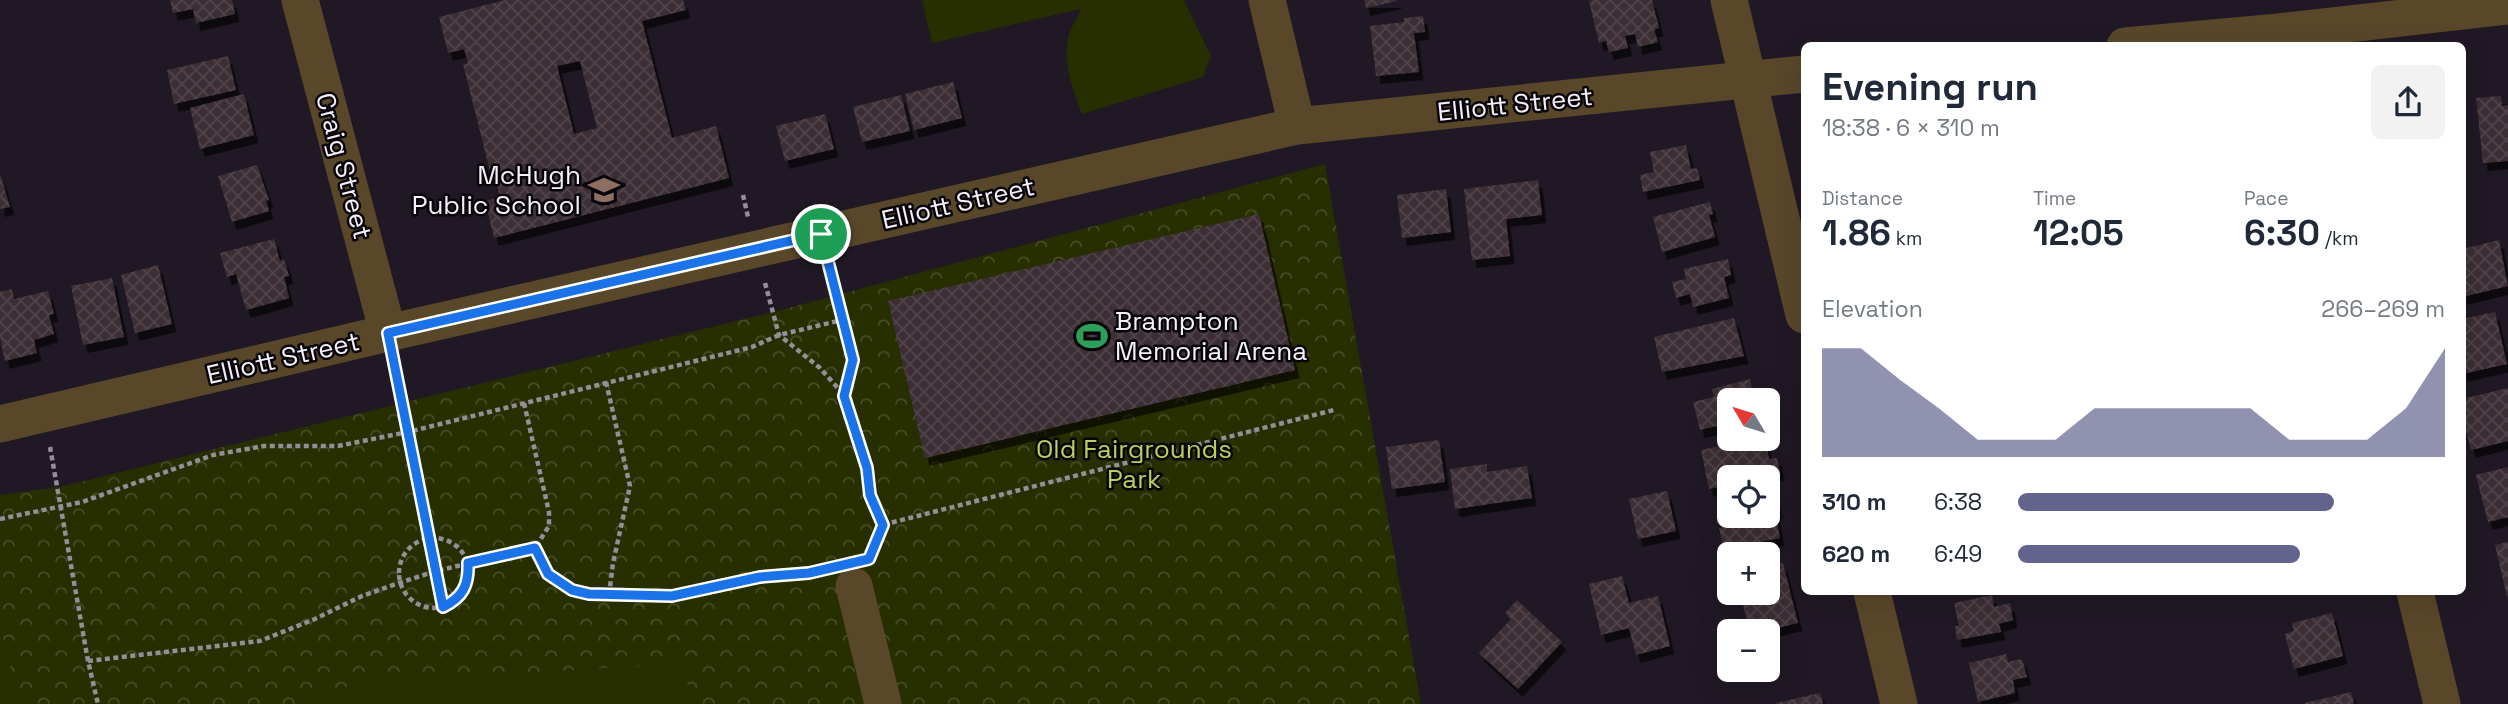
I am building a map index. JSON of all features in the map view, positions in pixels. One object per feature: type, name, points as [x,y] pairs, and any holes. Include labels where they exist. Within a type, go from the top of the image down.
[{"type":"street","name":"Craig Street","points":[[300,0],[388,333]]},
{"type":"street","points":[[1267,0],[1297,126]]},
{"type":"street","points":[[1729,0],[1801,303]]},
{"type":"street","points":[[2214,42],[2281,39],[2508,6]]},
{"type":"street","name":"Elliott Street","points":[[0,424],[1297,126],[1801,74]]},
{"type":"street","points":[[852,571],[883,704]]},
{"type":"street","points":[[1873,595],[1899,704]]},
{"type":"street","points":[[2416,595],[2442,704]]},
{"type":"path","points":[[743,195],[779,335],[820,368],[844,396],[867,468],[870,495],[883,525]]},
{"type":"path","points":[[821,234],[853,360],[844,396]]},
{"type":"path","points":[[0,519],[82,502],[213,456],[264,446],[338,446],[408,432],[752,347],[779,335],[842,320]]},
{"type":"path","points":[[388,333],[443,607]]},
{"type":"path","points":[[606,383],[630,486],[613,563],[609,595]]},
{"type":"path","points":[[88,662],[260,641],[362,596],[399,583],[436,571],[535,548],[549,526],[548,512],[524,402]]},
{"type":"path","points":[[535,548],[548,574],[572,590],[589,594],[672,596],[760,577],[852,571],[883,525],[1334,410]]},
{"type":"path","points":[[44,414],[88,662],[98,704]]},
{"type":"path","points":[[446,539],[460,549],[468,563],[469,577],[464,590],[456,601],[443,607],[429,608],[416,604],[406,595],[399,583],[398,567],[404,553],[415,542],[446,539]]},
{"type":"green space","points":[[922,0],[1184,0],[1211,56],[1203,77],[1082,114],[1067,64],[1069,34],[1081,9],[932,43]]},
{"type":"green space","name":"Old Fairgrounds Park","points":[[1325,164],[1421,704],[0,704],[0,495],[64,486],[785,309]]},
{"type":"green space","points":[[0,624],[18,704],[0,704]]},
{"type":"green space","points":[[684,664],[691,704],[295,704],[307,696],[370,681]]},
{"type":"building","points":[[170,0],[232,0],[235,14],[196,23],[193,9],[173,13]]},
{"type":"building","points":[[505,0],[683,0],[686,10],[642,21],[672,138],[716,126],[729,178],[494,238],[485,201],[500,197],[496,182],[493,183],[463,64],[468,63],[464,49],[448,53],[439,17]],"holes":[[[580,61],[597,128],[574,134],[557,66]]]},
{"type":"building","points":[[1364,0],[1397,0],[1397,1],[1366,8]]},
{"type":"building","points":[[1652,0],[1659,28],[1654,30],[1658,42],[1638,47],[1635,34],[1625,36],[1628,48],[1609,52],[1606,41],[1599,43],[1589,1]]},
{"type":"building","points":[[1423,16],[1425,32],[1414,33],[1419,72],[1376,76],[1370,26],[1404,22],[1404,18]]},
{"type":"building","points":[[228,56],[236,90],[174,104],[167,70]]},
{"type":"building","points":[[953,82],[962,118],[914,130],[905,94]]},
{"type":"building","points":[[244,94],[254,135],[200,149],[190,108]]},
{"type":"building","points":[[901,95],[910,131],[862,142],[853,107]]},
{"type":"building","points":[[2501,96],[2502,106],[2508,105],[2508,161],[2483,163],[2476,98]]},
{"type":"building","points":[[825,114],[834,149],[785,161],[776,126]]},
{"type":"building","points":[[1686,145],[1691,169],[1697,168],[1700,180],[1643,192],[1640,175],[1654,172],[1650,152]]},
{"type":"building","points":[[257,165],[269,200],[266,201],[269,211],[232,222],[218,176]]},
{"type":"building","points":[[0,174],[10,207],[0,209]]},
{"type":"building","points":[[1538,180],[1542,215],[1506,219],[1510,256],[1472,260],[1464,189]]},
{"type":"building","points":[[1446,189],[1451,232],[1402,238],[1397,195]]},
{"type":"building","points":[[1710,202],[1713,214],[1709,215],[1715,237],[1662,252],[1653,217]]},
{"type":"building","name":"Brampton Memorial Arena","points":[[1259,214],[1295,370],[925,458],[888,301]]},
{"type":"building","points":[[274,239],[280,261],[284,259],[289,276],[284,277],[289,298],[246,310],[236,274],[227,277],[220,253]]},
{"type":"building","points":[[2499,240],[2508,286],[2466,296],[2466,248]]},
{"type":"building","points":[[1728,259],[1731,275],[1724,277],[1729,298],[1693,307],[1690,294],[1676,298],[1672,282],[1686,279],[1684,269]]},
{"type":"building","points":[[158,265],[172,324],[135,333],[121,275]]},
{"type":"building","points":[[112,278],[124,337],[83,345],[71,286]]},
{"type":"building","points":[[12,289],[14,299],[48,291],[54,314],[49,315],[54,334],[34,340],[37,353],[5,361],[0,339],[0,292]]},
{"type":"building","points":[[2495,312],[2507,364],[2466,373],[2466,318]]},
{"type":"building","points":[[1734,318],[1744,356],[1662,372],[1654,337]]},
{"type":"building","points":[[1750,379],[1752,388],[1717,388],[1717,426],[1700,430],[1693,402],[1714,397],[1712,389]]},
{"type":"building","points":[[2508,388],[2508,441],[2471,450],[2466,431],[2466,398]]},
{"type":"building","points":[[1439,440],[1445,482],[1392,489],[1386,447]]},
{"type":"building","points":[[1717,447],[1717,452],[1768,452],[1769,459],[1777,458],[1778,465],[1717,465],[1717,487],[1709,489],[1701,450]]},
{"type":"building","points":[[1487,464],[1487,472],[1527,466],[1532,498],[1455,509],[1450,469]]},
{"type":"building","points":[[2508,467],[2508,517],[2488,522],[2476,475]]},
{"type":"building","points":[[1667,491],[1676,531],[1638,539],[1629,499]]},
{"type":"building","points":[[1719,528],[1778,528],[1780,538],[1760,542],[1722,542]]},
{"type":"building","points":[[2508,542],[2508,597],[2507,597],[2495,545]]},
{"type":"building","points":[[1783,563],[1798,623],[1780,627],[1780,619],[1747,619],[1743,605],[1780,605],[1780,564]]},
{"type":"building","points":[[1622,576],[1629,603],[1658,596],[1670,646],[1636,655],[1629,628],[1601,635],[1589,584]]},
{"type":"building","points":[[1992,595],[1994,607],[2010,603],[2013,620],[1999,624],[2001,632],[1957,640],[1955,626],[1959,626],[1954,603]]},
{"type":"building","points":[[1517,600],[1562,642],[1518,689],[1479,653],[1511,619],[1505,613]]},
{"type":"building","points":[[2332,613],[2343,656],[2294,669],[2285,634],[2294,631],[2292,623]]},
{"type":"building","points":[[2006,654],[2008,662],[2022,659],[2027,677],[2013,680],[2015,693],[1978,702],[1969,663]]},
{"type":"building","points":[[2351,692],[2354,704],[2305,704],[2305,703]]},
{"type":"building","points":[[1820,693],[1823,704],[1776,704],[1776,703]]},
{"type":"place","name":"McHugh Public School","points":[[604,190]]},
{"type":"place","name":"Brampton Memorial Arena","points":[[1092,336]]},
{"type":"route","points":[[821,234],[853,360],[844,396],[867,468],[870,495],[883,525],[869,559],[809,573],[760,577],[672,596],[589,594],[572,590],[548,574],[535,548],[468,563],[469,577],[464,590],[456,601],[443,607],[388,333],[821,234]]}]
